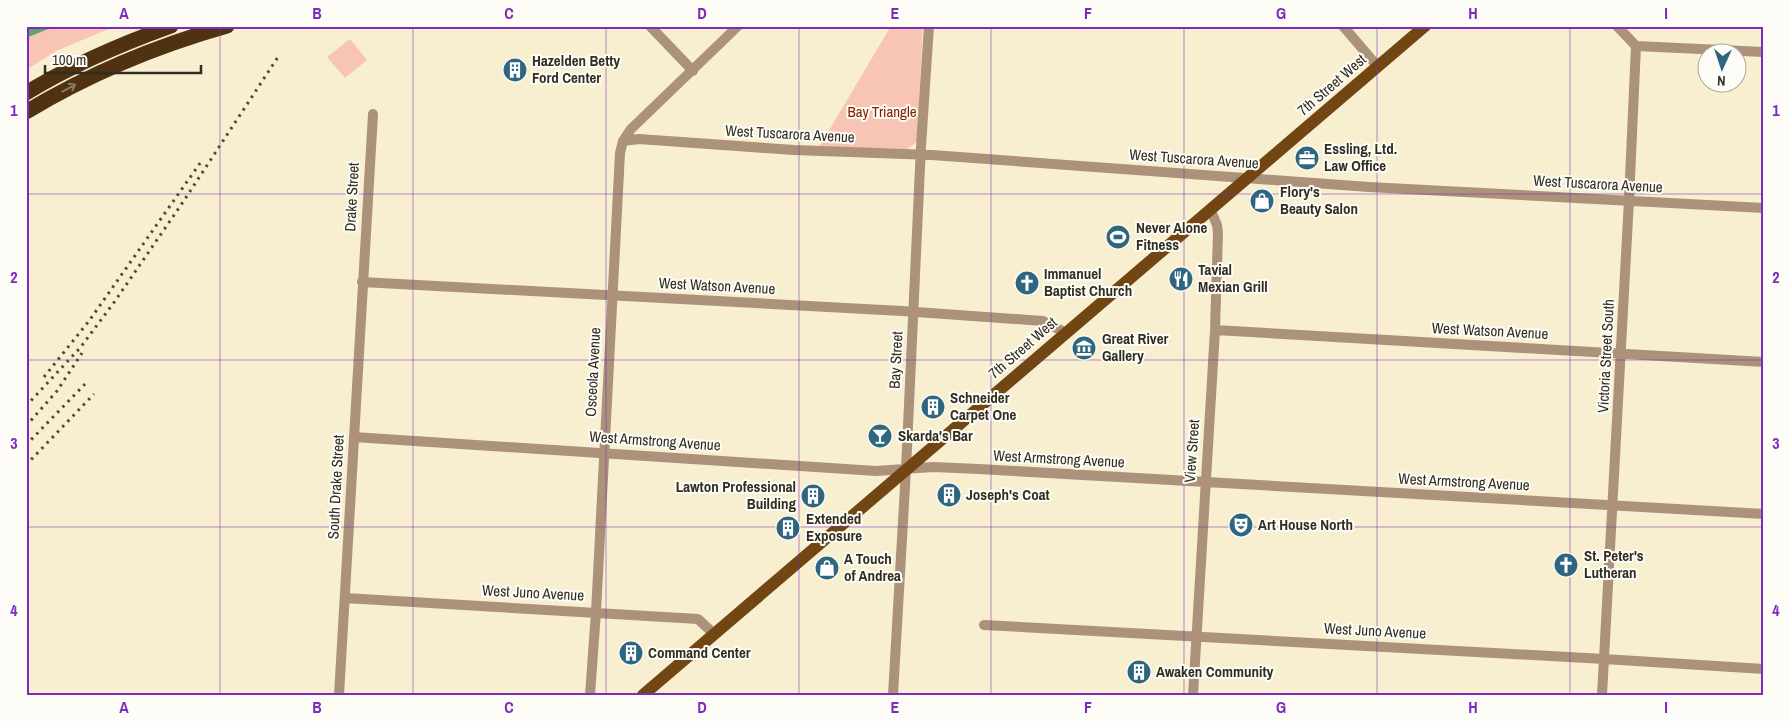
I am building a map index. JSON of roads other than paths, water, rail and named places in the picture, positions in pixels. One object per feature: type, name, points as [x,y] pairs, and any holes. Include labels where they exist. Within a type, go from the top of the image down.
[{"type":"highway","points":[[26,93],[74,66],[142,36],[171,26]]},
{"type":"highway","points":[[26,112],[114,66],[180,40],[227,26]]},
{"type":"main road","name":"7th Street West","points":[[643,695],[1426,26]]},
{"type":"street","points":[[650,26],[693,71]]},
{"type":"street","points":[[623,141],[631,129],[738,26]]},
{"type":"street","name":"Bay Street","points":[[893,695],[929,26]]},
{"type":"street","points":[[1343,26],[1378,67]]},
{"type":"street","points":[[1617,26],[1636,46],[1764,52]]},
{"type":"street","name":"Victoria Street South","points":[[1602,695],[1636,46]]},
{"type":"street","name":"Drake Street","points":[[362,282],[373,114]]},
{"type":"street","name":"West Tuscarora Avenue","points":[[623,141],[639,140],[794,150],[921,155],[1369,187],[1764,208]]},
{"type":"street","name":"Osceola Avenue","points":[[590,695],[620,152],[623,141]]},
{"type":"street","name":"View Street","points":[[1192,695],[1214,330],[1217,225],[1210,211]]},
{"type":"street","name":"West Watson Avenue","points":[[362,282],[1043,320],[1066,332]]},
{"type":"street","name":"South Drake Street","points":[[339,695],[362,282]]},
{"type":"street","name":"West Watson Avenue","points":[[1214,330],[1764,362]]},
{"type":"street","name":"West Armstrong Avenue","points":[[354,437],[876,471],[933,467],[979,469],[1764,514]]},
{"type":"street","name":"West Juno Avenue","points":[[344,598],[698,619],[714,634]]},
{"type":"street","name":"West Juno Avenue","points":[[984,625],[1764,669]]},
{"type":"railway","points":[[26,406],[80,348],[115,301],[183,202],[278,57]]},
{"type":"railway","points":[[44,377],[89,321],[203,159]]},
{"type":"railway","points":[[26,426],[57,391],[82,353]]},
{"type":"railway","points":[[26,445],[85,384]]},
{"type":"railway","points":[[26,465],[94,394]]},
{"type":"place","name":"Hazelden Betty Ford Center","points":[[515,70]]},
{"type":"place","name":"Essling, Ltd. Law Office","points":[[1307,158]]},
{"type":"place","name":"Flory's Beauty Salon","points":[[1262,201]]},
{"type":"place","name":"Never Alone Fitness","points":[[1118,237]]},
{"type":"place","name":"Tavial Mexian Grill","points":[[1181,279]]},
{"type":"place","name":"Immanuel Baptist Church","points":[[1027,283]]},
{"type":"place","name":"Great River Gallery","points":[[1084,348]]},
{"type":"place","name":"Schneider Carpet One","points":[[933,407]]},
{"type":"place","name":"Skarda's Bar","points":[[880,436]]},
{"type":"place","name":"Joseph's Coat","points":[[949,495]]},
{"type":"place","name":"Lawton Professional Building","points":[[813,496]]},
{"type":"place","name":"Art House North","points":[[1241,525]]},
{"type":"place","name":"Extended Exposure","points":[[788,528]]},
{"type":"place","name":"St. Peter's Lutheran","points":[[1566,565]]},
{"type":"place","name":"A Touch of Andrea","points":[[827,568]]},
{"type":"place","name":"Command Center","points":[[631,653]]},
{"type":"place","name":"Awaken Community","points":[[1139,672]]},
{"type":"park label","name":"Bay Triangle","points":[[882,112]]}]
